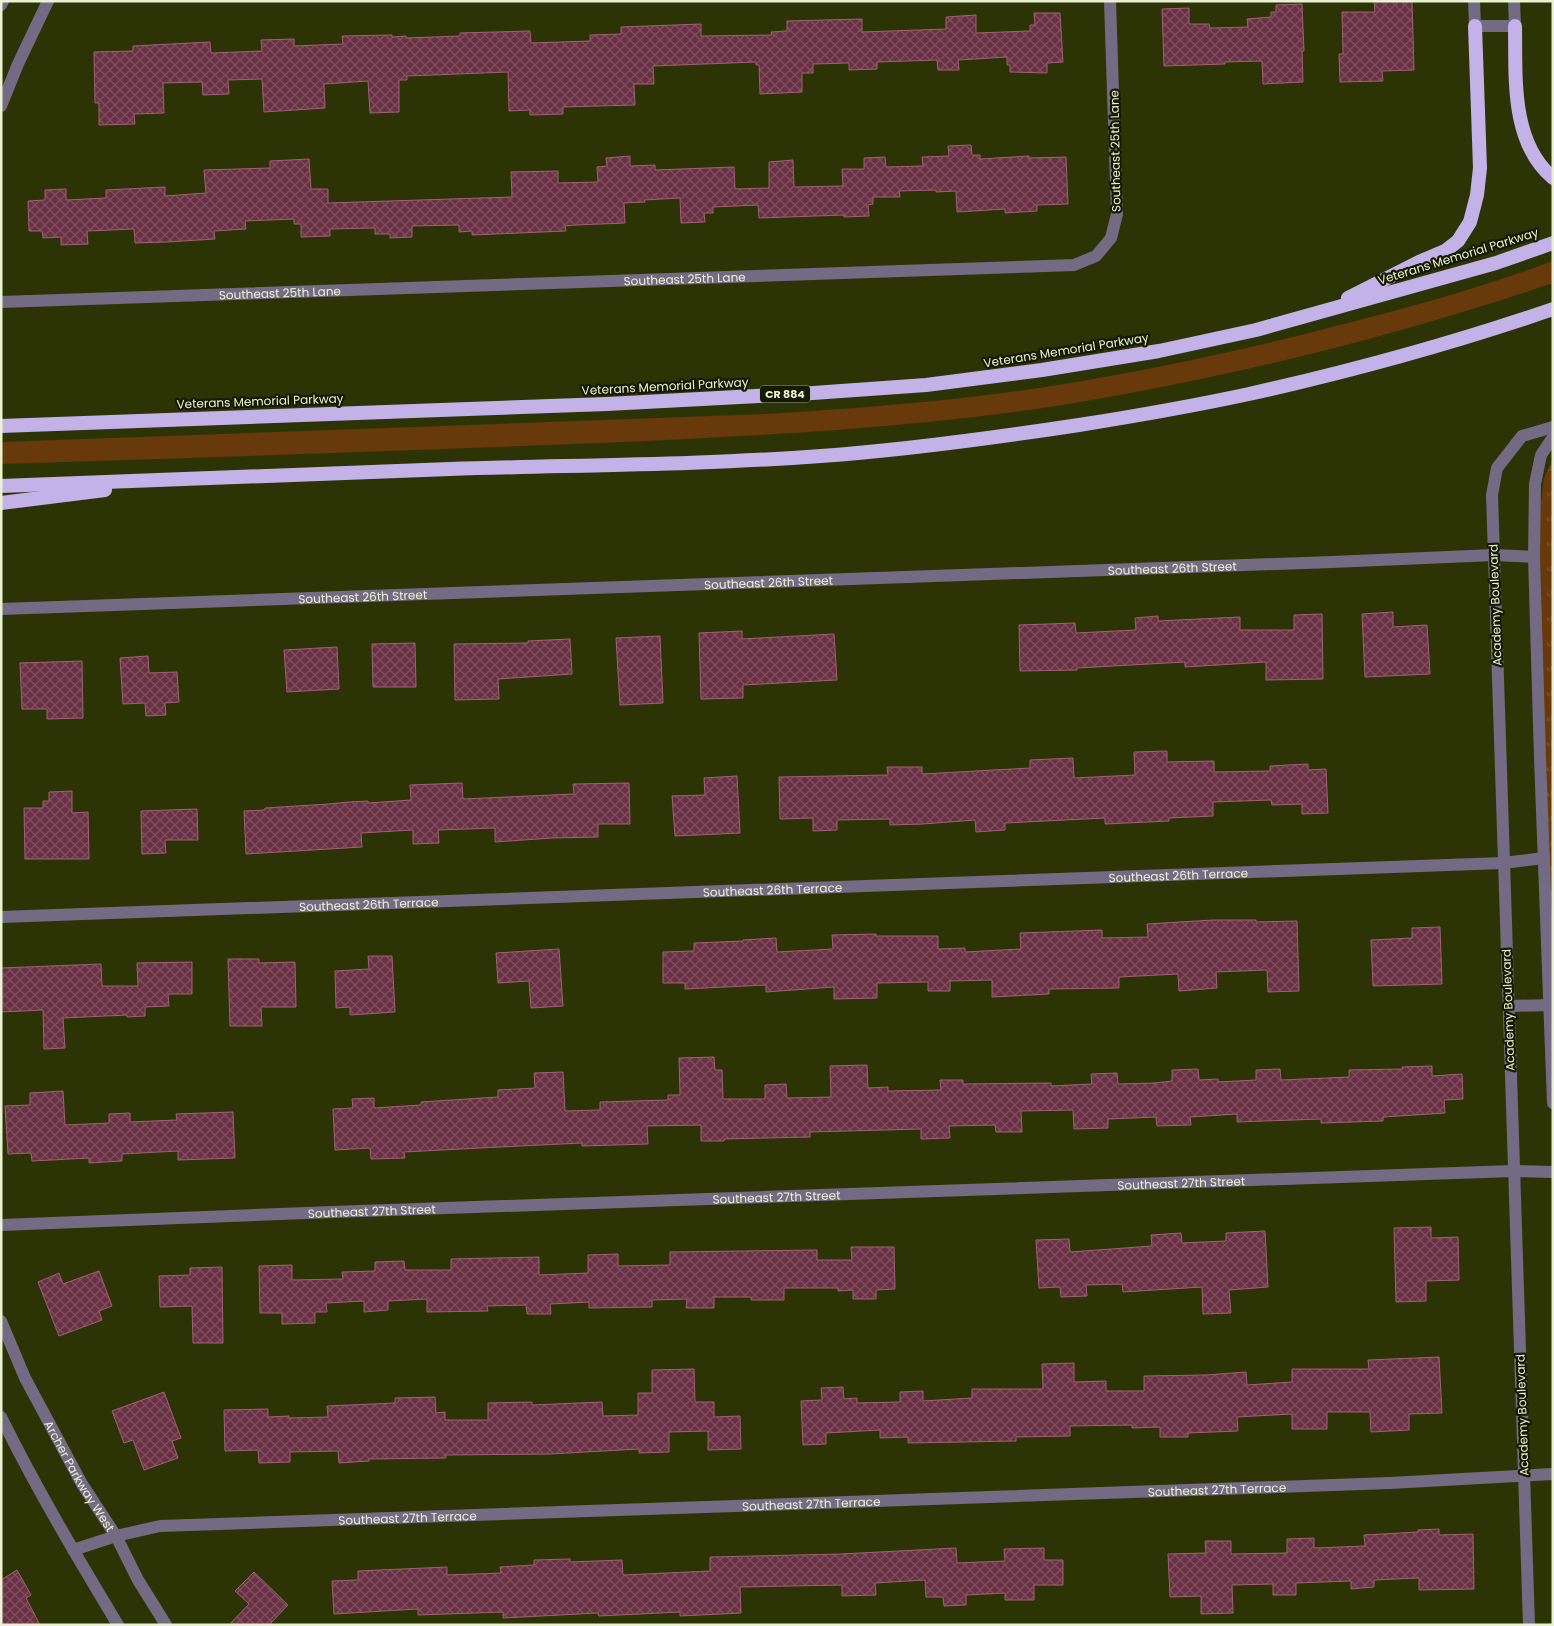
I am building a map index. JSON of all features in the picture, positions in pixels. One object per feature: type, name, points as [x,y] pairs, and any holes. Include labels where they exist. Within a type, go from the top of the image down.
[{"type":"highway","points":[[1319,313],[1445,251],[1458,241],[1470,222],[1477,195],[1480,168],[1476,26]]},
{"type":"highway","points":[[1515,26],[1516,81],[1522,125],[1527,144],[1542,169],[1553,178]]},
{"type":"highway","name":"Veterans Memorial Parkway","points":[[1,426],[607,404],[926,385],[1042,370],[1159,351],[1256,330],[1496,263],[1553,243]]},
{"type":"highway","points":[[1,486],[454,469],[648,464],[810,456],[923,447],[1156,412],[1249,394],[1362,367],[1553,309]]},
{"type":"highway","points":[[1,503],[192,479]]},
{"type":"street","points":[[1,106],[18,64],[48,1]]},
{"type":"street","name":"Southeast 25th Lane","points":[[4,300],[1074,265],[1096,256],[1111,238],[1117,214],[1110,1]]},
{"type":"street","points":[[1474,1],[1476,26],[1515,26],[1514,1]]},
{"type":"street","name":"Academy Boulevard","points":[[1529,1625],[1492,495],[1497,468],[1522,436],[1553,427]]},
{"type":"street","points":[[1553,437],[1541,455],[1535,484],[1534,557],[1553,1103]]},
{"type":"street","name":"Southeast 26th Street","points":[[1,608],[1302,563],[1494,554],[1534,557]]},
{"type":"street","name":"Southeast 26th Terrace","points":[[1,917],[1503,863],[1544,858]]},
{"type":"street","points":[[1508,1006],[1551,1005]]},
{"type":"street","name":"Southeast 27th Street","points":[[1,1225],[1513,1171],[1553,1172]]},
{"type":"street","name":"Archer Parkway West","points":[[1,1322],[26,1378],[77,1476],[116,1536],[138,1580],[166,1625]]},
{"type":"street","points":[[1,1417],[73,1550],[118,1625]]},
{"type":"street","name":"Southeast 27th Terrace","points":[[73,1550],[116,1536],[160,1526],[1330,1485],[1553,1474]]},
{"type":"green space","points":[[1553,261],[1553,283],[1431,322],[1244,370],[1119,395],[999,414],[828,431],[714,438],[1,464],[1,442],[767,414],[981,396],[1158,367],[1297,336],[1444,297]]},
{"type":"green space","points":[[1553,459],[1553,1005],[1534,557],[1544,478]]},
{"type":"building","points":[[1374,1],[1412,1],[1414,70],[1382,71],[1383,81],[1340,82],[1339,54],[1343,54],[1342,12],[1375,12]]},
{"type":"building","points":[[1302,4],[1303,82],[1263,84],[1262,61],[1164,66],[1162,9],[1189,8],[1189,24],[1209,24],[1210,28],[1248,27],[1247,19],[1271,17],[1271,12],[1276,12],[1276,5]]},
{"type":"building","points":[[1034,13],[1060,13],[1063,62],[1047,63],[1047,73],[1010,72],[1010,65],[1007,65],[1007,57],[958,60],[959,70],[938,70],[937,60],[877,62],[877,69],[849,70],[849,63],[813,64],[813,73],[802,73],[802,92],[760,94],[759,65],[756,65],[756,62],[653,66],[654,84],[634,84],[635,105],[563,107],[563,114],[530,115],[530,110],[509,111],[508,72],[407,76],[407,80],[399,80],[399,112],[370,113],[368,81],[324,84],[325,108],[264,112],[262,79],[228,80],[229,94],[203,95],[202,82],[163,83],[164,113],[134,114],[135,124],[99,125],[99,103],[95,103],[94,52],[133,51],[133,46],[210,42],[211,53],[262,51],[261,40],[294,39],[294,46],[343,44],[342,36],[392,35],[392,37],[406,36],[406,38],[460,36],[460,33],[530,31],[531,43],[590,41],[590,35],[621,34],[621,27],[701,24],[701,36],[772,35],[771,32],[787,31],[787,21],[862,19],[862,32],[919,30],[946,29],[946,17],[976,15],[976,33],[1030,31],[1030,25],[1035,25]]},
{"type":"building","points":[[971,145],[972,155],[980,155],[980,159],[1029,156],[1029,158],[1066,157],[1068,204],[1037,205],[1037,211],[1005,213],[1005,209],[957,212],[956,191],[936,192],[936,190],[899,191],[900,197],[873,197],[873,204],[868,205],[869,216],[759,218],[758,205],[713,207],[713,213],[704,213],[705,222],[681,223],[680,198],[644,200],[645,202],[624,203],[625,223],[565,226],[566,231],[472,235],[472,231],[459,232],[459,225],[412,226],[412,237],[390,238],[390,234],[375,234],[375,228],[330,229],[330,236],[301,237],[301,224],[294,224],[294,219],[245,221],[246,229],[214,231],[215,239],[135,243],[134,229],[87,231],[88,244],[61,245],[61,237],[43,238],[42,231],[29,231],[28,201],[45,200],[45,190],[66,189],[66,200],[106,198],[106,190],[165,187],[165,196],[206,193],[204,170],[270,168],[270,161],[309,159],[311,189],[328,189],[328,203],[512,197],[511,172],[558,171],[558,183],[598,182],[597,167],[607,166],[606,158],[630,156],[630,166],[655,165],[655,170],[734,167],[735,189],[769,188],[769,162],[793,160],[794,187],[843,186],[842,169],[864,169],[864,158],[885,157],[886,167],[923,166],[922,157],[949,156],[948,146]]},
{"type":"building","points":[[1393,612],[1393,627],[1427,625],[1430,674],[1365,677],[1362,614]]},
{"type":"building","points":[[1322,614],[1323,679],[1266,680],[1266,662],[1185,667],[1185,662],[1077,668],[1077,670],[1020,671],[1019,625],[1075,623],[1076,633],[1136,630],[1135,618],[1158,616],[1158,621],[1240,617],[1240,630],[1294,630],[1294,615]]},
{"type":"building","points":[[742,631],[742,639],[834,634],[837,680],[743,685],[743,698],[701,699],[699,633]]},
{"type":"building","points":[[660,636],[663,703],[620,705],[616,638]]},
{"type":"building","points":[[570,639],[572,674],[498,679],[499,699],[455,700],[454,644],[528,643],[528,641]]},
{"type":"building","points":[[415,643],[416,687],[373,687],[372,644]]},
{"type":"building","points":[[337,647],[339,689],[287,692],[284,650]]},
{"type":"building","points":[[148,656],[149,673],[177,672],[179,702],[165,703],[166,715],[146,716],[145,703],[123,704],[120,658]]},
{"type":"building","points":[[82,661],[83,718],[47,719],[47,709],[22,709],[20,663]]},
{"type":"building","points":[[1167,751],[1167,762],[1214,761],[1214,772],[1270,771],[1270,766],[1308,764],[1308,770],[1326,769],[1328,813],[1302,814],[1302,804],[1272,805],[1271,800],[1213,802],[1213,816],[1169,818],[1169,821],[1105,824],[1105,818],[1005,823],[1005,830],[976,832],[975,820],[890,825],[890,819],[837,820],[837,830],[813,831],[813,818],[780,819],[779,777],[888,775],[887,767],[922,767],[922,774],[1030,768],[1030,760],[1073,758],[1074,778],[1135,775],[1134,752]]},
{"type":"building","points":[[737,776],[740,833],[675,836],[672,796],[705,795],[704,778]]},
{"type":"building","points":[[462,783],[463,799],[574,794],[573,784],[629,783],[630,824],[598,824],[598,837],[495,842],[495,828],[438,830],[439,843],[413,844],[413,830],[361,833],[362,847],[246,854],[244,811],[348,802],[368,801],[368,803],[411,800],[410,785]]},
{"type":"building","points":[[72,791],[72,813],[88,812],[89,859],[25,859],[24,808],[43,808],[43,801],[49,801],[49,792]]},
{"type":"building","points":[[197,809],[198,840],[165,840],[166,853],[142,854],[141,811]]},
{"type":"building","points":[[1213,920],[1297,921],[1299,991],[1268,992],[1267,970],[1216,972],[1217,988],[1179,991],[1178,974],[1119,977],[1119,988],[1049,989],[1049,994],[992,997],[992,980],[950,981],[950,991],[928,991],[928,982],[877,983],[877,998],[834,999],[834,987],[766,992],[766,985],[685,989],[685,983],[663,983],[663,952],[694,951],[694,943],[776,938],[777,952],[833,949],[832,935],[938,936],[938,949],[965,948],[965,952],[1021,949],[1020,933],[1102,930],[1102,938],[1148,937],[1147,924]]},
{"type":"building","points":[[1440,927],[1442,984],[1373,986],[1371,940],[1412,938],[1412,928]]},
{"type":"building","points":[[559,949],[563,1006],[531,1008],[529,981],[498,983],[496,953]]},
{"type":"building","points":[[368,956],[392,956],[395,1012],[350,1015],[350,1007],[336,1008],[335,971],[369,969]]},
{"type":"building","points":[[228,959],[259,959],[259,963],[295,962],[296,1007],[261,1007],[262,1026],[230,1026]]},
{"type":"building","points":[[192,962],[192,994],[168,994],[169,1006],[145,1007],[145,1016],[63,1018],[65,1048],[44,1049],[43,1010],[1,1012],[1,968],[101,964],[102,986],[138,986],[137,963]]},
{"type":"building","points":[[714,1057],[715,1070],[722,1070],[723,1099],[765,1099],[765,1085],[786,1084],[787,1098],[831,1097],[830,1066],[867,1065],[868,1088],[888,1087],[888,1091],[941,1090],[940,1080],[963,1080],[963,1084],[1051,1083],[1051,1086],[1092,1084],[1091,1074],[1117,1073],[1118,1084],[1155,1083],[1172,1081],[1172,1070],[1198,1069],[1199,1080],[1218,1079],[1218,1082],[1256,1080],[1256,1070],[1280,1069],[1281,1080],[1349,1077],[1349,1070],[1403,1069],[1402,1067],[1432,1066],[1432,1076],[1462,1074],[1463,1099],[1444,1100],[1445,1113],[1383,1117],[1383,1121],[1321,1123],[1321,1119],[1237,1122],[1237,1114],[1190,1117],[1191,1125],[1157,1126],[1156,1117],[1108,1119],[1108,1128],[1074,1129],[1073,1110],[1021,1111],[1022,1132],[996,1132],[995,1125],[949,1126],[950,1138],[921,1139],[921,1129],[810,1132],[810,1137],[701,1141],[701,1125],[647,1126],[648,1144],[582,1146],[582,1143],[404,1152],[405,1158],[371,1159],[370,1148],[335,1150],[333,1109],[353,1108],[352,1099],[374,1098],[374,1108],[421,1105],[421,1102],[498,1097],[498,1090],[535,1088],[534,1073],[563,1072],[565,1111],[600,1110],[600,1102],[668,1100],[668,1095],[680,1095],[679,1058]]},
{"type":"building","points":[[63,1091],[65,1125],[109,1123],[109,1114],[130,1113],[130,1122],[177,1120],[176,1114],[233,1112],[235,1158],[178,1160],[178,1151],[122,1154],[122,1161],[89,1163],[89,1158],[32,1161],[31,1153],[8,1154],[5,1106],[30,1105],[30,1093]]},
{"type":"building","points":[[1431,1227],[1431,1238],[1458,1237],[1459,1280],[1426,1281],[1426,1301],[1396,1302],[1394,1228]]},
{"type":"building","points":[[1265,1231],[1268,1287],[1229,1290],[1231,1313],[1203,1314],[1202,1287],[1123,1292],[1122,1284],[1086,1285],[1087,1296],[1061,1297],[1060,1287],[1039,1288],[1036,1240],[1069,1239],[1070,1252],[1152,1246],[1151,1235],[1181,1233],[1182,1243],[1226,1241],[1226,1233]]},
{"type":"building","points":[[851,1247],[894,1247],[895,1289],[876,1290],[876,1299],[853,1299],[853,1290],[838,1291],[838,1288],[784,1288],[784,1300],[751,1300],[751,1297],[714,1297],[714,1308],[686,1308],[687,1299],[652,1300],[652,1307],[589,1308],[589,1302],[550,1304],[551,1314],[527,1314],[526,1305],[487,1306],[488,1311],[427,1312],[427,1299],[388,1301],[388,1310],[364,1312],[364,1301],[326,1303],[327,1312],[315,1312],[315,1323],[282,1324],[282,1313],[260,1313],[259,1266],[292,1265],[292,1280],[343,1279],[342,1272],[375,1271],[375,1262],[404,1261],[405,1270],[451,1270],[451,1259],[539,1257],[539,1275],[588,1273],[588,1255],[618,1254],[618,1266],[670,1265],[670,1252],[817,1250],[817,1260],[852,1260]]},
{"type":"building","points":[[222,1267],[223,1343],[193,1343],[192,1306],[160,1307],[159,1276],[190,1275],[190,1268]]},
{"type":"building","points":[[99,1271],[112,1306],[99,1311],[102,1320],[59,1336],[38,1282],[59,1273],[63,1284]]},
{"type":"building","points":[[1439,1357],[1442,1413],[1409,1414],[1409,1430],[1371,1432],[1370,1412],[1327,1412],[1327,1429],[1292,1429],[1292,1414],[1237,1417],[1238,1431],[1188,1433],[1188,1437],[1160,1437],[1160,1427],[1132,1428],[1132,1425],[1070,1426],[1070,1436],[1016,1437],[1016,1441],[908,1443],[908,1437],[880,1438],[880,1430],[826,1433],[826,1444],[803,1445],[801,1401],[822,1400],[821,1388],[843,1387],[844,1399],[857,1398],[857,1403],[900,1402],[900,1392],[923,1391],[923,1401],[972,1398],[972,1389],[1043,1389],[1042,1364],[1074,1363],[1074,1382],[1106,1381],[1106,1391],[1144,1391],[1144,1376],[1246,1372],[1247,1385],[1292,1382],[1292,1369],[1369,1369],[1368,1360]]},
{"type":"building","points":[[694,1369],[695,1402],[714,1402],[714,1417],[740,1416],[741,1449],[708,1450],[708,1431],[669,1432],[669,1452],[639,1453],[639,1449],[550,1454],[446,1455],[446,1458],[369,1459],[369,1461],[339,1463],[338,1451],[290,1452],[290,1462],[259,1463],[258,1450],[225,1451],[224,1410],[268,1409],[268,1417],[328,1417],[327,1406],[395,1403],[395,1398],[435,1397],[436,1413],[445,1412],[445,1420],[488,1420],[488,1403],[532,1402],[532,1405],[602,1402],[603,1416],[638,1415],[638,1393],[652,1393],[652,1370]]},
{"type":"building","points":[[164,1392],[181,1438],[172,1441],[178,1458],[144,1470],[133,1440],[124,1443],[112,1411]]},
{"type":"building","points":[[1439,1529],[1439,1535],[1473,1534],[1474,1589],[1419,1590],[1419,1578],[1374,1580],[1374,1587],[1351,1589],[1351,1581],[1296,1583],[1296,1595],[1273,1595],[1273,1584],[1232,1585],[1233,1613],[1201,1614],[1201,1596],[1170,1597],[1168,1554],[1206,1553],[1205,1541],[1231,1541],[1231,1554],[1287,1553],[1287,1539],[1314,1538],[1314,1548],[1365,1546],[1364,1535]]},
{"type":"building","points":[[956,1548],[957,1563],[1005,1561],[1004,1549],[1044,1548],[1044,1560],[1063,1560],[1063,1585],[1034,1585],[1034,1600],[1005,1600],[1005,1593],[966,1595],[966,1605],[944,1606],[943,1597],[926,1597],[925,1580],[875,1583],[876,1595],[842,1596],[842,1585],[740,1587],[741,1613],[680,1616],[680,1612],[599,1616],[598,1613],[503,1618],[503,1612],[418,1615],[418,1609],[334,1614],[332,1581],[358,1580],[358,1571],[447,1567],[447,1575],[501,1573],[500,1567],[534,1565],[534,1560],[570,1559],[570,1562],[622,1560],[623,1575],[710,1571],[710,1557],[841,1554]]},
{"type":"building","points":[[17,1570],[31,1595],[26,1598],[40,1625],[1,1625],[1,1580]]},
{"type":"building","points":[[254,1572],[288,1605],[269,1625],[229,1625],[249,1604],[235,1591]]}]
